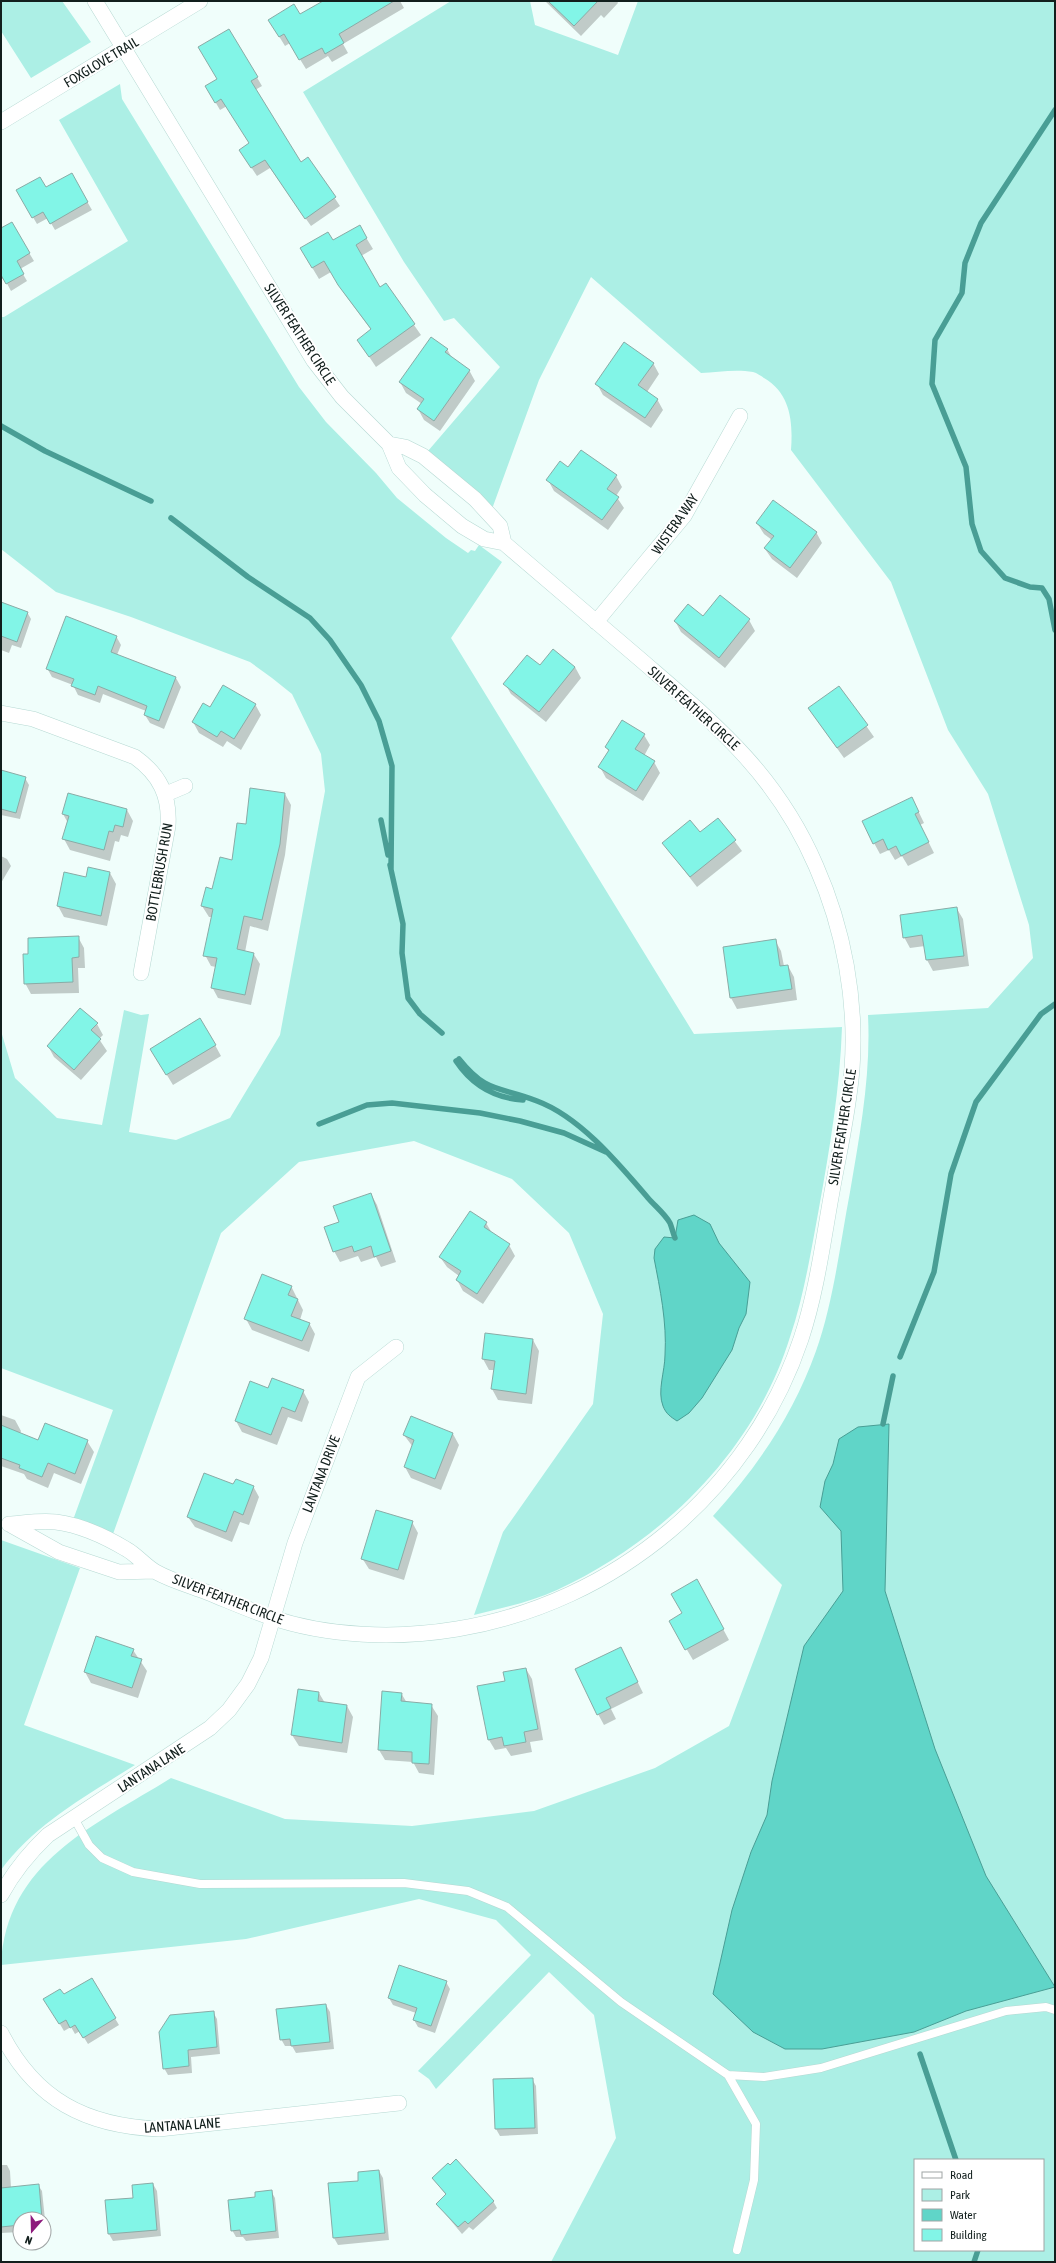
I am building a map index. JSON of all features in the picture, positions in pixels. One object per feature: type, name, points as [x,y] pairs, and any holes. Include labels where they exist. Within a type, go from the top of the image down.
[{"type":"street","name":"SILVER FEATHER CIRCLE","points":[[5,1523],[54,1521],[87,1531],[130,1550],[154,1571],[273,1618],[319,1628],[364,1634],[410,1634],[455,1630],[499,1620],[535,1609],[604,1578],[642,1554],[677,1525],[710,1493],[734,1465],[764,1421],[784,1381],[801,1338],[811,1302],[847,1111],[852,1066],[852,1021],[847,968],[835,917],[817,867],[796,826],[772,788],[744,753],[718,726],[504,543],[484,539],[462,526],[425,495],[399,468],[389,444],[342,397],[314,361],[95,1]]},
{"type":"street","name":"FOXGLOVE TRAIL","points":[[1,122],[200,1]]},
{"type":"street","name":"WISTERA WAY","points":[[596,622],[684,516],[740,416]]},
{"type":"street","points":[[389,444],[406,447],[423,456],[475,498],[500,526],[504,543]]},
{"type":"street","name":"BOTTLEBRUSH RUN","points":[[1,712],[33,719],[135,757],[149,767],[159,779],[166,794],[169,811],[168,826],[141,973]]},
{"type":"street","points":[[166,794],[185,786]]},
{"type":"street","name":"LANTANA DRIVE","points":[[273,1618],[295,1543],[358,1377],[396,1347]]},
{"type":"street","name":"SILVER FEATHER CIRCLE","points":[[5,1523],[59,1552],[119,1572],[154,1571]]},
{"type":"street","name":"LANTANA LANE","points":[[1,1895],[12,1875],[27,1855],[48,1835],[196,1739],[229,1710],[248,1684],[261,1658],[273,1618]]},
{"type":"street","name":"LANTANA LANE","points":[[1,2033],[10,2052],[28,2075],[49,2094],[75,2111],[102,2122],[130,2128],[159,2129],[399,2103]]},
{"type":"lane","points":[[74,1818],[89,1845],[102,1858],[133,1872],[200,1884],[404,1883],[468,1891],[507,1907],[620,2002],[728,2075],[756,2124],[754,2180],[737,2250]]},
{"type":"lane","points":[[728,2075],[764,2077],[821,2068],[1006,2011],[1046,2007],[1055,2010]]},
{"type":"green space","points":[[1,1],[62,1],[91,42],[31,78],[1,31]]},
{"type":"green space","points":[[451,1],[530,1],[535,25],[618,55],[638,1],[1055,1],[1055,2262],[551,2262],[616,2138],[594,2015],[549,1972],[436,2089],[429,2079],[418,2071],[531,1955],[496,1920],[419,1899],[246,1939],[1,1965],[7,1929],[19,1899],[37,1873],[59,1851],[85,1831],[171,1778],[285,1819],[412,1826],[534,1811],[655,1768],[729,1726],[782,1585],[713,1516],[745,1478],[773,1439],[797,1397],[816,1351],[822,1332],[828,1312],[836,1272],[861,1126],[868,1060],[868,1015],[988,1008],[1033,958],[1029,925],[988,794],[948,730],[891,582],[791,450],[792,440],[790,419],[785,400],[780,392],[760,375],[753,372],[734,371],[701,373],[591,277],[539,380],[492,509],[428,451],[500,367],[454,318],[444,321],[404,262],[303,92]]},
{"type":"green space","points":[[120,84],[122,99],[299,387],[326,422],[376,473],[397,498],[446,538],[468,553],[471,550],[475,551],[479,545],[502,562],[451,638],[694,1034],[842,1027],[837,1095],[831,1140],[803,1290],[790,1337],[774,1378],[754,1417],[729,1454],[700,1488],[668,1518],[633,1546],[596,1570],[557,1590],[527,1601],[474,1615],[503,1532],[593,1404],[603,1314],[569,1233],[512,1179],[414,1141],[299,1162],[221,1233],[113,1534],[73,1520],[113,1410],[1,1368],[1,1031],[15,1078],[57,1118],[102,1125],[124,1010],[141,1015],[149,1014],[129,1132],[176,1140],[230,1118],[280,1035],[325,791],[321,754],[292,694],[272,678],[250,662],[131,617],[56,592],[1,549],[1,317],[4,317],[128,241],[59,120]]},
{"type":"green space","points":[[1,1540],[80,1568],[24,1725],[135,1765],[80,1799],[46,1824],[15,1853],[1,1870]]},
{"type":"water","points":[[694,1215],[710,1224],[719,1243],[750,1282],[746,1314],[739,1328],[732,1350],[702,1398],[689,1413],[677,1421],[666,1411],[661,1400],[661,1387],[665,1361],[665,1330],[659,1282],[654,1258],[655,1249],[664,1237],[675,1238],[678,1220]]},
{"type":"water","points":[[889,1424],[885,1591],[935,1749],[986,1876],[1055,1987],[966,2011],[914,2032],[822,2049],[785,2049],[753,2032],[713,1994],[732,1910],[751,1852],[767,1815],[772,1781],[804,1646],[843,1591],[841,1531],[820,1507],[825,1481],[833,1464],[839,1439],[858,1427]]},
{"type":"building","points":[[323,1],[394,1],[339,34],[344,43],[325,54],[322,48],[299,60],[284,34],[279,37],[268,20],[294,4],[300,14]]},
{"type":"building","points":[[548,1],[598,1],[574,26]]},
{"type":"building","points":[[229,29],[258,77],[251,81],[301,162],[308,157],[336,197],[305,219],[265,160],[251,168],[239,150],[249,143],[221,99],[215,103],[205,86],[217,79],[198,47]]},
{"type":"building","points":[[72,173],[88,202],[50,224],[43,212],[32,218],[16,190],[40,177],[46,187]]},
{"type":"building","points":[[12,222],[30,253],[17,261],[24,274],[6,284],[1,275],[1,228]]},
{"type":"building","points":[[360,225],[367,238],[356,245],[380,287],[386,283],[415,324],[369,357],[357,340],[371,329],[338,285],[324,261],[312,268],[300,248],[328,232],[333,240]]},
{"type":"building","points":[[431,337],[448,349],[445,352],[470,370],[434,421],[417,409],[424,399],[399,382]]},
{"type":"building","points":[[624,342],[654,363],[638,385],[658,399],[645,418],[595,384]]},
{"type":"building","points":[[581,450],[617,475],[607,489],[619,497],[602,520],[546,480],[560,461],[568,467]]},
{"type":"building","points":[[773,500],[817,532],[790,568],[764,548],[774,536],[756,523]]},
{"type":"building","points":[[720,595],[750,619],[719,658],[674,621],[688,604],[703,616]]},
{"type":"building","points":[[1,602],[28,612],[17,642],[1,636]]},
{"type":"building","points":[[66,616],[117,636],[111,652],[176,677],[159,721],[144,715],[147,706],[98,686],[95,695],[71,686],[74,679],[46,669]]},
{"type":"building","points":[[553,649],[575,667],[539,712],[503,684],[527,655],[540,665]]},
{"type":"building","points":[[223,685],[256,704],[234,739],[221,731],[217,737],[192,722],[203,703],[210,707]]},
{"type":"building","points":[[839,686],[868,725],[837,748],[808,708]]},
{"type":"building","points":[[622,720],[645,734],[635,749],[655,761],[636,791],[598,767],[609,750],[605,747]]},
{"type":"building","points":[[1,770],[26,777],[16,813],[1,809]]},
{"type":"building","points":[[250,788],[285,793],[280,844],[262,920],[244,916],[237,949],[254,953],[245,995],[211,988],[217,958],[203,956],[213,909],[201,906],[206,887],[212,889],[220,857],[232,860],[237,823],[246,824]]},
{"type":"building","points":[[68,793],[127,809],[123,827],[115,825],[113,832],[109,831],[104,850],[62,839],[69,816],[62,814]]},
{"type":"building","points":[[912,797],[919,812],[915,814],[929,842],[901,856],[896,846],[888,850],[883,839],[873,844],[862,821]]},
{"type":"building","points":[[718,818],[736,840],[690,877],[662,843],[690,820],[700,832]]},
{"type":"building","points":[[88,867],[110,872],[101,916],[57,906],[64,872],[86,877]]},
{"type":"building","points":[[957,907],[964,956],[926,960],[922,935],[903,938],[900,915]]},
{"type":"building","points":[[79,936],[79,957],[72,958],[73,982],[24,984],[23,954],[28,954],[28,938]]},
{"type":"building","points":[[776,939],[780,966],[788,965],[792,989],[730,998],[723,947]]},
{"type":"building","points":[[80,1008],[98,1023],[91,1030],[101,1039],[74,1070],[47,1046]]},
{"type":"building","points":[[200,1018],[216,1045],[166,1075],[150,1049]]},
{"type":"building","points":[[371,1193],[391,1251],[374,1257],[371,1246],[354,1252],[352,1246],[333,1252],[324,1227],[339,1222],[333,1206]]},
{"type":"building","points":[[470,1211],[487,1222],[484,1227],[510,1244],[477,1294],[456,1280],[461,1271],[439,1257]]},
{"type":"building","points":[[262,1274],[292,1286],[288,1295],[298,1299],[291,1316],[310,1323],[302,1341],[244,1319]]},
{"type":"building","points":[[485,1333],[533,1339],[526,1394],[491,1389],[495,1361],[482,1359]]},
{"type":"building","points":[[272,1378],[304,1390],[295,1412],[282,1407],[271,1435],[235,1421],[250,1381],[268,1388]]},
{"type":"building","points":[[411,1416],[453,1433],[435,1479],[404,1467],[414,1440],[403,1435]]},
{"type":"building","points":[[45,1423],[88,1440],[75,1474],[48,1463],[42,1477],[19,1468],[20,1465],[1,1458],[1,1425],[38,1440]]},
{"type":"building","points":[[204,1473],[233,1484],[236,1479],[254,1486],[243,1515],[234,1511],[226,1532],[187,1517]]},
{"type":"building","points":[[376,1510],[413,1521],[398,1570],[361,1559]]},
{"type":"building","points":[[697,1579],[724,1629],[685,1650],[669,1621],[682,1613],[671,1594]]},
{"type":"building","points":[[96,1636],[134,1649],[131,1656],[142,1659],[132,1688],[84,1672]]},
{"type":"building","points":[[621,1647],[638,1682],[606,1698],[611,1708],[597,1715],[575,1669]]},
{"type":"building","points":[[526,1668],[538,1729],[524,1732],[526,1742],[504,1746],[502,1737],[488,1740],[477,1686],[505,1681],[503,1672]]},
{"type":"building","points":[[298,1689],[319,1692],[318,1701],[347,1705],[342,1743],[291,1735]]},
{"type":"building","points":[[382,1691],[402,1693],[401,1701],[432,1704],[429,1764],[412,1763],[412,1752],[378,1750]]},
{"type":"building","points":[[399,1965],[447,1981],[431,2026],[413,2020],[417,2008],[388,1998]]},
{"type":"building","points":[[92,1978],[116,2018],[83,2038],[75,2025],[70,2028],[66,2020],[59,2024],[43,1999],[60,1989],[64,1994]]},
{"type":"building","points":[[326,2004],[330,2042],[291,2046],[290,2039],[280,2040],[276,2009]]},
{"type":"building","points":[[214,2011],[217,2047],[188,2050],[189,2066],[163,2069],[159,2032],[170,2015]]},
{"type":"building","points":[[533,2078],[535,2128],[495,2129],[493,2079]]},
{"type":"building","points":[[456,2159],[494,2201],[468,2224],[465,2221],[458,2227],[436,2204],[446,2194],[432,2178],[448,2163],[450,2165]]},
{"type":"building","points":[[379,2170],[385,2233],[333,2238],[328,2183],[358,2181],[358,2172]]},
{"type":"building","points":[[153,2183],[157,2230],[108,2234],[105,2200],[133,2198],[132,2185]]},
{"type":"building","points":[[39,2184],[41,2211],[12,2211],[12,2226],[1,2227],[1,2188]]},
{"type":"building","points":[[272,2190],[276,2231],[241,2235],[240,2230],[231,2231],[228,2200],[255,2197],[255,2192]]},
{"type":"waterway","points":[[1055,110],[981,223],[965,263],[962,293],[935,340],[932,384],[966,467],[972,524],[981,551],[1005,578],[1030,587],[1042,588],[1049,599],[1055,630]]},
{"type":"waterway","points":[[1,426],[45,451],[151,501]]},
{"type":"waterway","points":[[171,518],[248,577],[310,618],[330,640],[361,685],[379,721],[392,766],[391,869]]},
{"type":"waterway","points":[[381,820],[388,855]]},
{"type":"waterway","points":[[390,865],[403,924],[402,953],[408,998],[420,1014],[442,1033]]},
{"type":"waterway","points":[[900,1357],[934,1272],[951,1174],[976,1102],[1041,1014],[1055,1004]]},
{"type":"waterway","points":[[459,1059],[469,1070],[486,1084],[494,1088],[524,1096],[553,1108],[583,1129],[611,1156],[665,1216],[670,1223],[675,1238]]},
{"type":"waterway","points":[[456,1061],[469,1077],[484,1089],[512,1099],[523,1100]]},
{"type":"waterway","points":[[319,1124],[367,1105],[392,1103],[480,1113],[520,1121],[564,1133],[606,1152]]},
{"type":"waterway","points":[[883,1424],[893,1376]]},
{"type":"waterway","points":[[920,2054],[956,2159]]},
{"type":"waterway","points":[[974,2262],[978,2251]]}]
